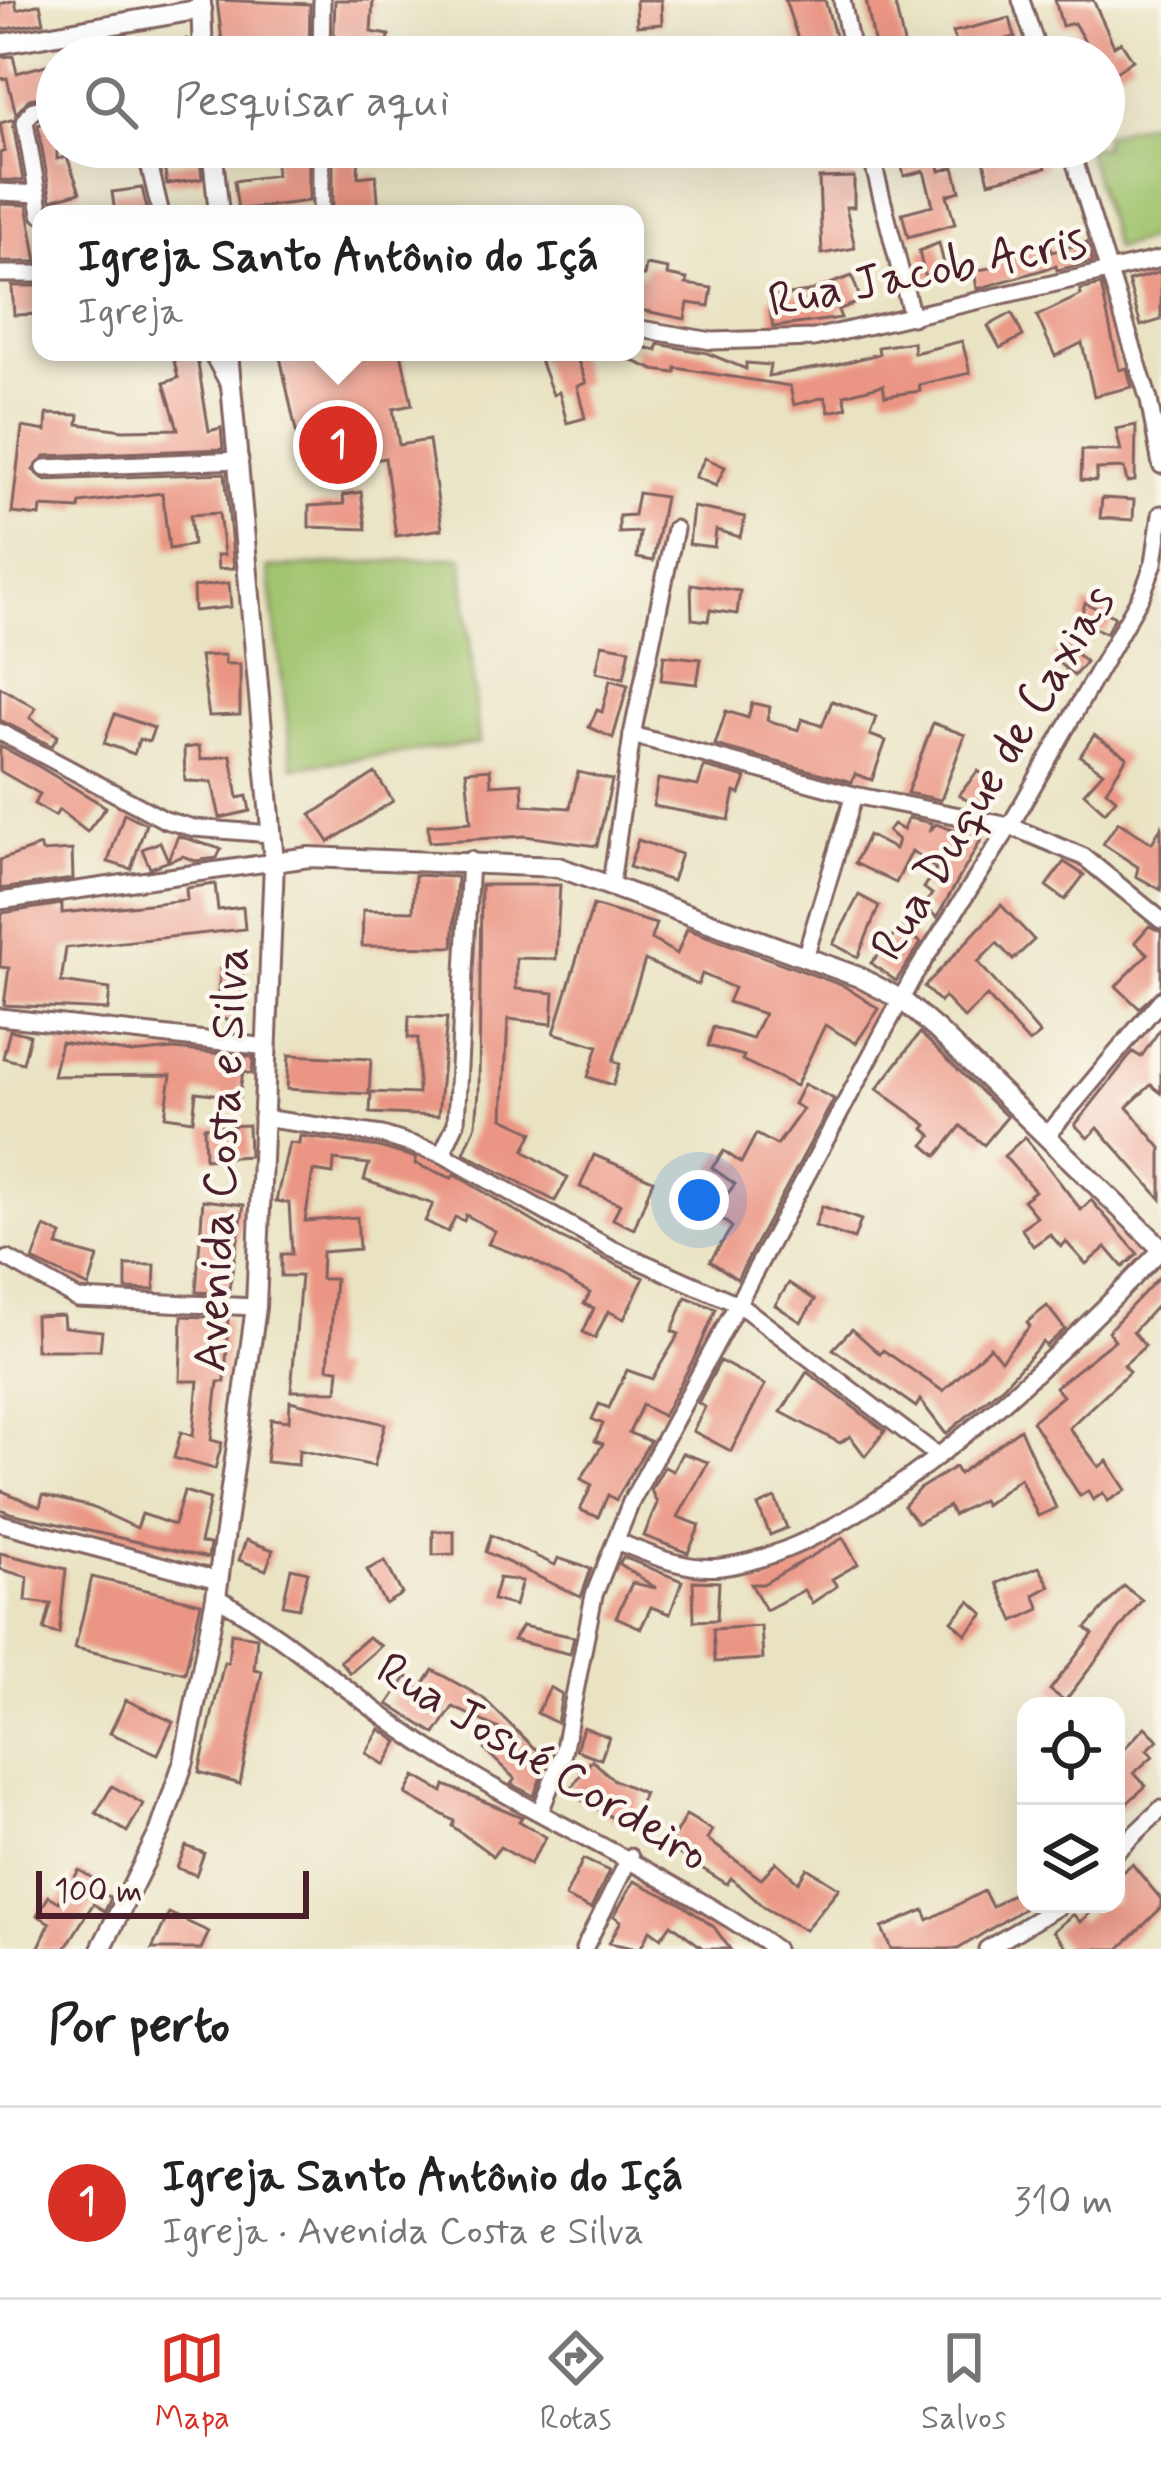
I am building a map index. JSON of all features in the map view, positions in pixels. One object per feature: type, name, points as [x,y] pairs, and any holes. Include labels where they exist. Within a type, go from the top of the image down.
[{"type":"street","points":[[321,36],[322,0]]},
{"type":"street","points":[[842,0],[849,36]]},
{"type":"street","points":[[1022,0],[1033,36]]},
{"type":"street","points":[[40,36],[201,4],[202,36]]},
{"type":"street","points":[[0,44],[36,37]]},
{"type":"street","points":[[36,109],[25,122],[40,205]]},
{"type":"street","points":[[150,168],[159,205]]},
{"type":"street","points":[[214,168],[218,205]]},
{"type":"street","points":[[318,205],[320,168]]},
{"type":"street","points":[[874,168],[912,317]]},
{"type":"street","points":[[1077,168],[1149,400],[1161,465]]},
{"type":"street","points":[[0,192],[38,194]]},
{"type":"street","name":"Rua Jacob Acris","points":[[644,329],[764,343],[814,338],[1161,259]]},
{"type":"street","points":[[1,274],[32,274]]},
{"type":"street","points":[[216,361],[232,388]]},
{"type":"street","name":"Avenida Costa e Silva","points":[[101,1949],[160,1831],[184,1761],[217,1589],[256,1307],[274,862],[229,361]]},
{"type":"street","points":[[45,468],[241,460]]},
{"type":"street","name":"Rua Duque de Caxias","points":[[541,1810],[563,1754],[583,1634],[631,1502],[902,1000],[1010,826],[1142,594],[1154,563],[1161,514]]},
{"type":"street","points":[[610,884],[632,735],[675,529]]},
{"type":"street","points":[[0,732],[165,820],[194,828],[271,834]]},
{"type":"street","points":[[632,735],[854,795],[1010,826],[1084,856],[1161,920]]},
{"type":"street","points":[[806,954],[854,795]]},
{"type":"street","points":[[442,1154],[456,1123],[470,860]]},
{"type":"street","points":[[0,901],[274,862],[470,860],[559,867],[806,954],[902,1000],[1048,1134],[1161,1249],[969,1434],[777,1554],[719,1568],[677,1564],[616,1541]]},
{"type":"street","points":[[1048,1134],[1161,1000]]},
{"type":"street","points":[[0,1017],[268,1048]]},
{"type":"street","points":[[262,1118],[382,1135],[442,1154],[596,1241],[740,1305],[938,1456]]},
{"type":"street","points":[[8,1258],[78,1299],[256,1307]]},
{"type":"street","name":"Rua Josué Cordeiro","points":[[0,1523],[217,1589],[436,1753],[630,1857],[775,1949]]},
{"type":"street","points":[[1125,1843],[1161,1809]]},
{"type":"street","points":[[584,1949],[630,1857]]},
{"type":"street","points":[[987,1949],[1047,1913]]},
{"type":"green space","points":[[1158,119],[1161,235],[1115,249],[1092,168],[1125,168],[1125,129]]},
{"type":"green space","points":[[462,557],[479,743],[293,767],[268,568]]},
{"type":"building","points":[[15,0],[17,10],[40,4],[44,22],[0,30],[0,4]]},
{"type":"building","points":[[217,0],[310,4],[309,36],[221,36]]},
{"type":"building","points":[[335,0],[373,0],[371,32],[389,35],[389,36],[334,36]]},
{"type":"building","points":[[636,0],[661,0],[662,24],[637,26]]},
{"type":"building","points":[[785,0],[825,0],[835,36],[797,36]]},
{"type":"building","points":[[866,0],[894,0],[902,36],[873,36]]},
{"type":"building","points":[[1055,0],[1093,0],[1109,36],[1082,36],[1074,23],[1062,26]]},
{"type":"building","points":[[1010,18],[1015,36],[954,36],[953,32]]},
{"type":"building","points":[[13,56],[17,73],[36,68],[36,98],[16,114],[7,78],[0,79],[0,57]]},
{"type":"building","points":[[14,119],[23,181],[0,180],[0,153],[5,151],[0,123]]},
{"type":"building","points":[[45,168],[71,168],[80,192],[51,200]]},
{"type":"building","points":[[164,168],[201,168],[202,179],[167,184]]},
{"type":"building","points":[[276,168],[309,168],[309,201],[237,205],[234,181],[276,175]]},
{"type":"building","points":[[333,168],[358,168],[358,177],[376,175],[378,205],[333,205]]},
{"type":"building","points":[[902,168],[954,168],[960,191],[947,195],[955,224],[908,237],[902,213],[933,205],[924,171],[904,176]]},
{"type":"building","points":[[986,168],[1046,168],[989,182]]},
{"type":"building","points":[[854,177],[854,207],[846,207],[855,248],[822,254],[819,178]]},
{"type":"building","points":[[142,188],[146,205],[114,205],[112,192]]},
{"type":"building","points":[[0,204],[27,205],[32,262],[0,262]]},
{"type":"building","points":[[1047,237],[1052,252],[1087,242],[1093,262],[1057,270],[1056,266],[977,289],[974,271],[1000,266],[997,260]]},
{"type":"building","points":[[939,243],[946,273],[925,278],[919,251]]},
{"type":"building","points":[[646,265],[668,269],[667,275],[687,279],[686,284],[712,288],[709,306],[688,303],[685,319],[644,311]]},
{"type":"building","points":[[1161,272],[1161,320],[1141,326],[1128,281]]},
{"type":"building","points":[[852,276],[861,301],[838,310],[841,318],[773,327],[768,298],[808,292]]},
{"type":"building","points":[[1101,285],[1119,370],[1127,368],[1132,387],[1094,396],[1082,343],[1055,356],[1037,316],[1081,295],[1080,290]]},
{"type":"building","points":[[12,286],[32,286],[32,314],[14,315]]},
{"type":"building","points":[[1012,313],[1023,336],[1000,348],[988,326]]},
{"type":"building","points":[[962,341],[970,373],[919,385],[920,391],[885,396],[883,385],[844,395],[847,408],[829,412],[825,397],[794,405],[790,386],[676,368],[675,373],[654,370],[633,361],[644,361],[644,347],[657,350],[658,344],[707,353],[746,369],[746,363],[770,365],[768,376],[879,354],[878,347],[913,342],[914,353]]},
{"type":"building","points":[[174,361],[197,361],[209,431],[221,428],[223,449],[45,456],[33,470],[45,480],[225,473],[234,568],[218,569],[217,555],[224,555],[219,513],[190,515],[193,545],[169,549],[162,493],[80,503],[79,509],[41,507],[40,516],[12,513],[22,427],[46,431],[47,414],[79,415],[78,424],[123,430],[178,429],[164,383],[178,378]]},
{"type":"building","points":[[281,361],[403,361],[412,405],[393,409],[399,445],[429,440],[442,529],[396,536],[385,458],[305,473]]},
{"type":"building","points":[[540,361],[578,361],[586,383],[577,386],[585,418],[567,423],[559,392],[553,395]]},
{"type":"building","points":[[1136,425],[1135,481],[1127,482],[1124,468],[1097,469],[1096,481],[1081,480],[1082,450],[1121,451],[1116,429]]},
{"type":"building","points":[[705,458],[725,467],[716,486],[695,477]]},
{"type":"building","points":[[361,492],[366,529],[309,527],[309,506],[344,504],[343,495]]},
{"type":"building","points":[[638,493],[665,497],[653,561],[637,558],[640,532],[619,533],[619,516],[634,515]]},
{"type":"building","points":[[1102,498],[1134,500],[1133,520],[1100,518]]},
{"type":"building","points":[[693,507],[745,517],[740,537],[716,530],[714,547],[689,544]]},
{"type":"building","points":[[229,583],[231,607],[194,611],[193,587]]},
{"type":"building","points":[[691,584],[740,591],[737,614],[710,610],[708,621],[692,619]]},
{"type":"building","points":[[1085,603],[1115,617],[1106,633],[1079,621]]},
{"type":"building","points":[[1064,643],[1086,662],[1074,676],[1052,657]]},
{"type":"building","points":[[602,644],[630,649],[624,678],[596,672]]},
{"type":"building","points":[[225,655],[225,664],[240,664],[240,715],[209,716],[200,656]]},
{"type":"building","points":[[664,655],[701,659],[697,684],[661,680]]},
{"type":"building","points":[[610,680],[628,685],[613,738],[589,727],[597,710],[602,712]]},
{"type":"building","points":[[0,687],[36,708],[30,718],[58,736],[52,746],[0,720]]},
{"type":"building","points":[[832,701],[876,717],[870,735],[886,741],[872,780],[855,774],[852,782],[715,745],[726,711],[748,718],[752,703],[770,707],[767,720],[798,730],[802,719],[822,726]]},
{"type":"building","points":[[115,714],[154,728],[149,742],[139,739],[134,754],[104,743]]},
{"type":"building","points":[[933,723],[965,735],[941,800],[907,793]]},
{"type":"building","points":[[1094,735],[1127,757],[1106,790],[1116,799],[1105,812],[1084,793],[1103,772],[1080,756]]},
{"type":"building","points":[[0,746],[106,807],[87,832],[59,810],[55,816],[34,804],[40,794],[0,771]]},
{"type":"building","points":[[199,746],[201,760],[231,755],[238,798],[247,796],[250,811],[220,818],[212,782],[185,781],[184,748]]},
{"type":"building","points":[[704,767],[746,778],[740,794],[735,792],[729,820],[653,806],[658,779],[698,786]]},
{"type":"building","points":[[490,769],[491,785],[522,783],[523,805],[570,808],[578,772],[612,780],[597,846],[525,836],[429,842],[428,825],[471,822],[466,771]]},
{"type":"building","points":[[978,771],[995,785],[977,807],[959,795]]},
{"type":"building","points":[[375,773],[393,801],[329,842],[311,815]]},
{"type":"building","points":[[124,813],[146,824],[131,869],[108,862]]},
{"type":"building","points":[[908,818],[932,823],[929,832],[936,824],[981,840],[937,917],[923,907],[932,894],[924,888],[936,869],[912,851],[896,883],[855,863],[868,835],[895,849],[898,840],[888,831],[893,824],[903,830]]},
{"type":"building","points":[[1118,822],[1152,843],[1161,827],[1161,890],[1136,876],[1138,867],[1103,844]]},
{"type":"building","points":[[178,836],[221,849],[217,858],[195,861],[183,856],[150,868],[142,849],[160,842],[168,860]]},
{"type":"building","points":[[638,840],[681,854],[672,881],[629,867]]},
{"type":"building","points":[[40,846],[42,852],[72,850],[73,879],[0,889],[0,860]]},
{"type":"building","points":[[1064,862],[1084,875],[1065,900],[1046,886]]},
{"type":"building","points":[[415,875],[457,877],[453,947],[362,946],[363,910],[413,911]]},
{"type":"building","points":[[215,884],[218,910],[243,907],[245,929],[66,948],[61,982],[110,989],[108,1010],[4,1005],[9,968],[0,967],[2,913],[62,904],[62,913],[187,900],[186,888]]},
{"type":"building","points":[[481,885],[560,885],[556,959],[516,958],[516,989],[554,993],[552,1024],[508,1019],[503,1118],[533,1132],[524,1151],[568,1178],[555,1201],[464,1153],[476,1125],[479,1091]]},
{"type":"building","points":[[859,895],[879,906],[858,957],[833,944]]},
{"type":"building","points":[[593,905],[656,924],[651,939],[677,954],[687,929],[844,986],[879,1009],[856,1043],[825,1025],[796,1086],[742,1060],[744,1056],[708,1046],[713,1027],[752,1039],[764,1014],[728,1002],[734,988],[702,974],[698,985],[645,960],[613,1061],[620,1064],[613,1085],[588,1077],[598,1046],[554,1033]]},
{"type":"building","points":[[1001,905],[1034,940],[1013,960],[997,943],[978,962],[1040,1034],[1029,1043],[987,996],[964,1018],[944,997],[940,1002],[924,987]]},
{"type":"building","points":[[1149,926],[1161,932],[1161,988],[1139,1008],[1116,986],[1148,954],[1135,942]]},
{"type":"building","points":[[900,928],[921,943],[896,981],[871,963]]},
{"type":"building","points":[[221,967],[243,969],[237,1021],[215,1018]]},
{"type":"building","points":[[409,1016],[447,1018],[438,1116],[370,1113],[371,1092],[418,1094],[418,1038],[408,1038]]},
{"type":"building","points":[[1161,1028],[1161,1093],[1151,1085],[1127,1107],[1161,1148],[1161,1199],[1098,1128],[1088,1138],[1075,1125],[1133,1052],[1141,1057]]},
{"type":"building","points":[[10,1030],[30,1035],[23,1063],[3,1058]]},
{"type":"building","points":[[920,1033],[1007,1117],[984,1145],[961,1126],[937,1156],[924,1145],[932,1136],[924,1129],[927,1125],[877,1089]]},
{"type":"building","points":[[61,1042],[132,1053],[174,1049],[253,1057],[252,1074],[243,1072],[239,1097],[196,1092],[193,1120],[165,1116],[171,1075],[53,1076]]},
{"type":"building","points":[[289,1055],[371,1059],[369,1094],[287,1089]]},
{"type":"building","points":[[804,1084],[834,1099],[737,1279],[710,1261],[732,1227],[713,1212],[735,1184],[712,1168],[724,1151],[741,1163],[756,1134],[777,1145],[803,1109],[794,1104]]},
{"type":"building","points":[[248,1125],[249,1156],[205,1159],[204,1127]]},
{"type":"building","points":[[300,1136],[379,1147],[416,1158],[415,1164],[452,1178],[454,1174],[559,1237],[644,1278],[624,1319],[608,1311],[595,1338],[583,1332],[594,1308],[584,1304],[590,1293],[532,1260],[488,1244],[495,1231],[466,1215],[464,1221],[455,1217],[448,1232],[425,1221],[433,1204],[364,1180],[369,1164],[334,1160],[333,1174],[313,1171],[305,1221],[357,1217],[359,1249],[322,1252],[321,1279],[335,1279],[328,1368],[339,1369],[337,1391],[291,1391],[301,1276],[281,1276],[281,1254],[292,1254],[289,1203],[276,1201],[289,1143],[299,1144]]},
{"type":"building","points":[[1025,1137],[1081,1210],[1091,1200],[1138,1254],[1123,1267],[1106,1247],[1086,1264],[1066,1242],[1061,1247],[1050,1234],[1033,1246],[1021,1228],[1037,1217],[1023,1200],[1035,1191],[1004,1156]]},
{"type":"building","points":[[594,1155],[653,1180],[634,1229],[613,1219],[620,1204],[580,1187]]},
{"type":"building","points":[[203,1200],[244,1205],[228,1294],[196,1292]]},
{"type":"building","points":[[822,1206],[861,1220],[854,1239],[815,1226]]},
{"type":"building","points":[[45,1227],[62,1235],[57,1246],[98,1257],[89,1287],[33,1260]]},
{"type":"building","points":[[126,1265],[155,1265],[154,1290],[126,1289]]},
{"type":"building","points":[[1161,1275],[1161,1301],[1133,1332],[1145,1346],[1124,1365],[1129,1372],[1069,1428],[1099,1467],[1107,1461],[1126,1490],[1108,1501],[1103,1493],[1093,1500],[1088,1491],[1080,1496],[1032,1421],[1063,1396],[1055,1387],[1115,1340],[1108,1331]]},
{"type":"building","points":[[789,1283],[815,1300],[801,1322],[775,1305]]},
{"type":"building","points":[[686,1297],[716,1309],[699,1349],[663,1416],[642,1405],[629,1433],[650,1441],[616,1500],[608,1495],[598,1517],[580,1510],[592,1485],[581,1479],[603,1444],[595,1441],[603,1424],[592,1419],[599,1404],[609,1408],[627,1370],[652,1379],[679,1334],[672,1331]]},
{"type":"building","points":[[1047,1306],[1065,1329],[1046,1346],[1043,1342],[1003,1386],[946,1434],[920,1400],[916,1407],[833,1349],[852,1329],[880,1354],[883,1350],[943,1391],[990,1347],[1001,1360],[1030,1326],[1027,1322]]},
{"type":"building","points":[[63,1315],[64,1327],[102,1331],[100,1350],[36,1350],[35,1316]]},
{"type":"building","points":[[182,1316],[228,1318],[225,1382],[218,1382],[211,1440],[222,1443],[215,1469],[174,1458],[181,1432],[193,1436],[198,1381],[180,1381]]},
{"type":"building","points":[[720,1361],[765,1385],[731,1451],[693,1431],[705,1407],[698,1403]]},
{"type":"building","points":[[807,1372],[885,1431],[865,1456],[850,1436],[840,1443],[781,1412]]},
{"type":"building","points":[[290,1401],[385,1424],[374,1466],[299,1450],[298,1465],[266,1462],[271,1419],[289,1421]]},
{"type":"building","points":[[1020,1429],[1056,1508],[1038,1516],[1020,1478],[985,1505],[982,1500],[953,1515],[949,1506],[917,1523],[904,1506],[919,1489],[955,1467],[959,1474]]},
{"type":"building","points":[[682,1453],[708,1462],[678,1517],[700,1525],[688,1553],[644,1536],[657,1503],[651,1490],[664,1467],[673,1471]]},
{"type":"building","points":[[0,1490],[40,1507],[43,1495],[91,1507],[137,1528],[142,1514],[174,1525],[184,1491],[210,1499],[200,1543],[210,1544],[208,1558],[10,1513],[0,1509]]},
{"type":"building","points":[[775,1498],[787,1528],[770,1535],[758,1506]]},
{"type":"building","points":[[433,1531],[454,1531],[454,1554],[433,1555]]},
{"type":"building","points":[[491,1535],[555,1565],[558,1558],[591,1569],[581,1597],[486,1552]]},
{"type":"building","points":[[843,1538],[858,1564],[832,1579],[837,1586],[812,1603],[804,1590],[766,1610],[751,1584],[763,1584]]},
{"type":"building","points":[[246,1540],[273,1550],[266,1570],[239,1560]]},
{"type":"building","points":[[0,1553],[66,1569],[59,1634],[44,1630],[51,1604],[26,1601],[28,1577],[0,1569]]},
{"type":"building","points":[[623,1557],[682,1581],[670,1614],[651,1607],[641,1628],[616,1617],[632,1583],[656,1588],[619,1564]]},
{"type":"building","points":[[385,1561],[402,1594],[385,1604],[367,1570]]},
{"type":"building","points":[[1039,1567],[1050,1586],[1034,1595],[1040,1609],[1014,1621],[997,1583]]},
{"type":"building","points":[[291,1568],[308,1572],[299,1608],[283,1605]]},
{"type":"building","points":[[92,1577],[201,1603],[185,1673],[75,1648]]},
{"type":"building","points":[[499,1578],[522,1581],[515,1606],[493,1600]]},
{"type":"building","points":[[693,1581],[719,1582],[717,1620],[694,1621]]},
{"type":"building","points":[[1124,1586],[1142,1600],[1068,1697],[1060,1697],[1050,1690],[1093,1634],[1086,1628]]},
{"type":"building","points":[[970,1601],[984,1614],[966,1634],[952,1621]]},
{"type":"building","points":[[522,1626],[574,1637],[570,1654],[513,1640]]},
{"type":"building","points":[[761,1626],[763,1659],[715,1662],[713,1629]]},
{"type":"building","points":[[231,1633],[257,1637],[254,1669],[262,1671],[240,1784],[199,1772],[224,1662],[228,1663]]},
{"type":"building","points":[[368,1637],[381,1646],[350,1673],[340,1661]]},
{"type":"building","points":[[433,1670],[483,1698],[533,1747],[549,1755],[534,1796],[511,1784],[515,1779],[485,1750],[503,1731],[453,1707],[435,1734],[388,1704],[407,1676],[428,1701],[433,1698],[425,1682]]},
{"type":"building","points":[[550,1687],[562,1694],[557,1723],[537,1713]]},
{"type":"building","points":[[126,1700],[173,1722],[158,1754],[110,1733]]},
{"type":"building","points":[[583,1727],[609,1737],[601,1759],[576,1750]]},
{"type":"building","points":[[1145,1727],[1158,1740],[1147,1750],[1153,1756],[1134,1773],[1146,1786],[1125,1805],[1125,1748]]},
{"type":"building","points":[[380,1729],[398,1742],[385,1765],[366,1753]]},
{"type":"building","points":[[592,1760],[614,1780],[644,1793],[629,1827],[568,1792]]},
{"type":"building","points":[[415,1776],[443,1792],[445,1785],[522,1817],[519,1821],[546,1837],[530,1864],[500,1847],[493,1856],[452,1826],[454,1821],[406,1794]]},
{"type":"building","points":[[112,1786],[143,1804],[127,1832],[96,1813]]},
{"type":"building","points":[[686,1815],[712,1830],[707,1839],[761,1879],[776,1862],[798,1882],[807,1868],[839,1888],[805,1930],[765,1908],[731,1878],[727,1884],[668,1847]]},
{"type":"building","points":[[186,1846],[204,1853],[196,1875],[177,1868]]},
{"type":"building","points":[[583,1859],[609,1871],[591,1909],[565,1897]]},
{"type":"building","points":[[1132,1864],[1161,1899],[1161,1908],[1119,1949],[1068,1949],[1053,1931],[1073,1914],[1080,1922],[1090,1913],[1125,1913],[1125,1870]]},
{"type":"building","points":[[79,1870],[104,1885],[100,1891],[111,1898],[105,1911],[93,1904],[65,1949],[38,1949],[50,1923],[37,1915],[49,1896],[59,1902]]},
{"type":"building","points":[[634,1881],[680,1903],[714,1927],[730,1949],[704,1949],[671,1924],[661,1938],[650,1930],[640,1949],[609,1943],[621,1921],[614,1916]]},
{"type":"building","points":[[984,1891],[992,1907],[1017,1891],[1017,1913],[958,1949],[891,1949],[882,1928],[924,1910],[928,1920]]},
{"type":"building","points":[[169,1913],[209,1932],[201,1949],[152,1949]]},
{"type":"place","name":"Igreja Santo Antônio do Içá","points":[[338,445]]}]
